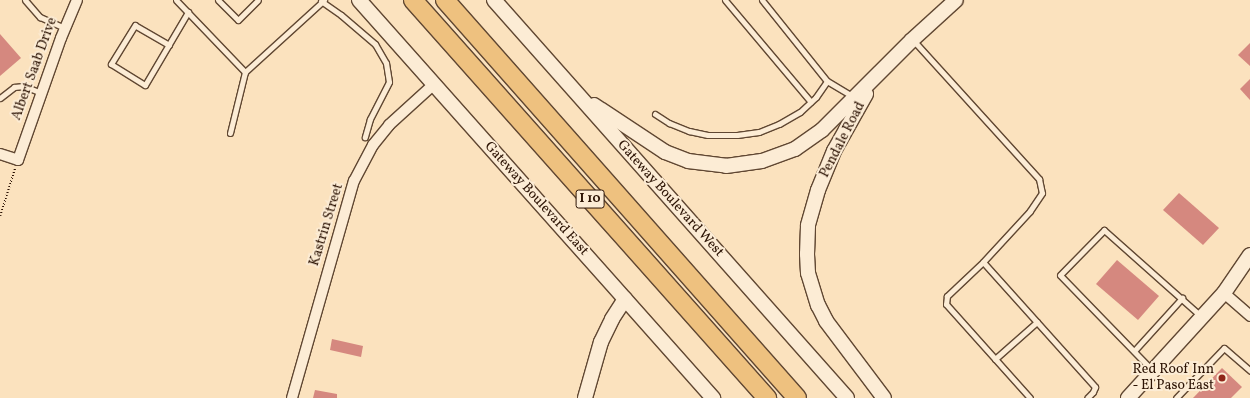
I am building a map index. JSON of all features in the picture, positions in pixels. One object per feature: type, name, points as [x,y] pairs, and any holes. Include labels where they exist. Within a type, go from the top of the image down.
[{"type":"highway","name":"I 10","points":[[413,0],[767,398]]},
{"type":"highway","name":"I 10","points":[[445,0],[797,398]]},
{"type":"street","name":"Albert Saab Drive","points":[[18,160],[41,93],[77,0]]},
{"type":"street","name":"Gateway Boulevard East","points":[[359,0],[713,398]]},
{"type":"street","name":"Gateway Boulevard West","points":[[494,0],[847,398]]},
{"type":"street","name":"Pendale Road","points":[[577,94],[665,152],[688,161],[726,166],[762,161],[795,149],[822,130],[912,40],[956,0]]},
{"type":"street","name":"Pendale Road","points":[[877,76],[834,151],[818,190],[808,226],[807,254],[808,273],[818,305],[826,321],[884,398]]},
{"type":"street","name":"Kastrin Street","points":[[292,398],[354,181],[373,145],[389,125],[434,84]]},
{"type":"street","points":[[0,154],[18,160]]},
{"type":"street","points":[[1128,398],[1224,293],[1250,256]]},
{"type":"street","points":[[1224,293],[1250,316]]},
{"type":"street","points":[[585,398],[602,342],[612,319],[625,299]]},
{"type":"lane","points":[[25,0],[40,17],[65,28]]},
{"type":"lane","points":[[176,0],[245,72]]},
{"type":"lane","points":[[218,0],[238,20],[258,0]]},
{"type":"lane","points":[[725,0],[811,102]]},
{"type":"lane","points":[[762,0],[827,81],[855,98]]},
{"type":"lane","points":[[230,133],[245,72],[322,1],[375,44],[386,63],[389,82],[370,119],[365,137]]},
{"type":"lane","points":[[168,45],[135,25],[111,64],[145,85],[188,12]]},
{"type":"lane","points":[[912,40],[1039,179],[1042,193],[1030,211],[983,262],[947,296],[946,304],[1030,398]]},
{"type":"lane","points":[[654,114],[669,123],[689,131],[708,135],[737,135],[759,132],[779,124],[800,112],[811,102],[827,81]]},
{"type":"lane","points":[[0,98],[14,87],[24,86],[41,93]]},
{"type":"lane","points":[[1153,370],[1060,275],[1104,230],[1202,317]]},
{"type":"lane","points":[[983,262],[1094,387],[1093,392],[1088,398]]},
{"type":"lane","points":[[1134,351],[1182,298]]},
{"type":"lane","points":[[995,359],[1037,322]]},
{"type":"lane","points":[[1176,398],[1224,348],[1250,371]]},
{"type":"path","points":[[0,216],[18,160]]},
{"type":"building","points":[[0,34],[21,58],[0,76]]},
{"type":"building","points":[[1250,43],[1250,66],[1238,55]]},
{"type":"building","points":[[1250,79],[1250,100],[1240,89]]},
{"type":"building","points":[[1179,193],[1219,228],[1203,245],[1163,210]]},
{"type":"building","points":[[1117,260],[1159,296],[1138,320],[1096,284]]},
{"type":"building","points":[[332,339],[363,346],[361,357],[330,350]]},
{"type":"building","name":"Red Roof Inn - El Paso East","points":[[1222,368],[1242,387],[1231,398],[1193,398]]},
{"type":"building","points":[[315,390],[337,394],[337,398],[313,398]]},
{"type":"place","name":"Red Roof Inn - El Paso East","points":[[1222,378]]}]
